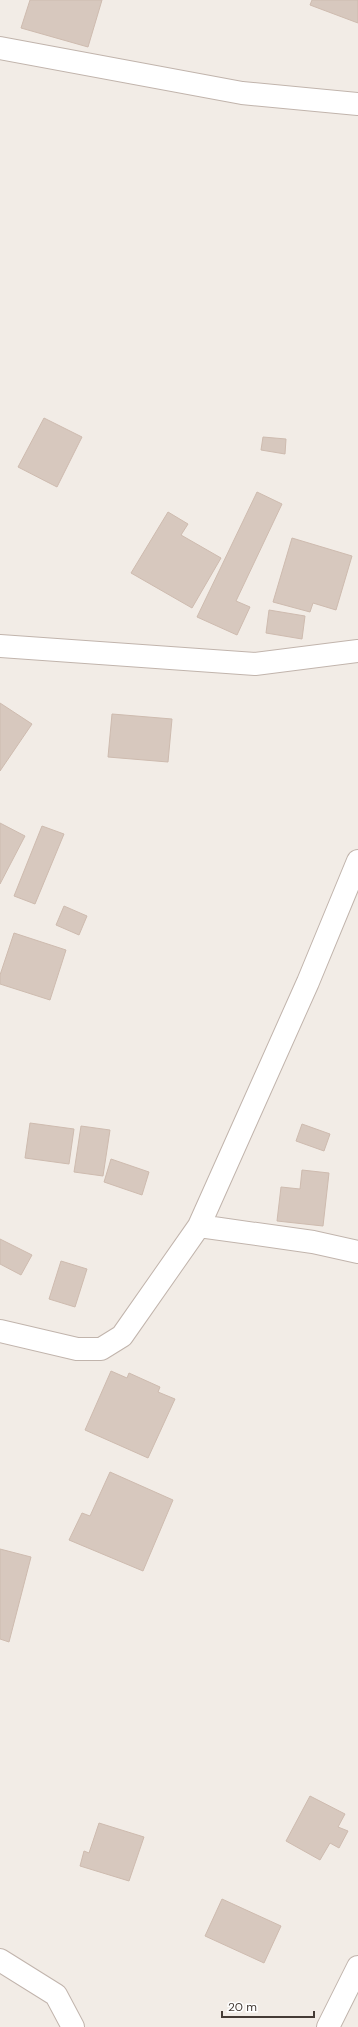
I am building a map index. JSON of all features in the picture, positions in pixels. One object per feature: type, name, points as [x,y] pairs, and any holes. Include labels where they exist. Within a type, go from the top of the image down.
[{"type":"street","points":[[0,48],[242,93],[358,104]]},
{"type":"street","points":[[0,646],[254,664],[358,651]]},
{"type":"street","points":[[0,1331],[77,1349],[101,1349],[122,1336],[199,1226],[308,982],[358,861]]},
{"type":"street","points":[[199,1226],[313,1242],[358,1252]]},
{"type":"street","points":[[0,1960],[56,1995],[73,2027]]},
{"type":"street","points":[[328,2027],[358,1967]]},
{"type":"building","points":[[30,0],[102,0],[88,47],[21,28]]},
{"type":"building","points":[[312,0],[358,0],[358,23],[310,5]]},
{"type":"building","points":[[44,418],[82,437],[57,487],[18,467]]},
{"type":"building","points":[[263,437],[286,439],[285,454],[261,450]]},
{"type":"building","points":[[257,492],[282,504],[236,601],[250,607],[237,635],[197,617]]},
{"type":"building","points":[[168,512],[188,524],[181,535],[221,558],[192,608],[131,573]]},
{"type":"building","points":[[292,538],[352,556],[336,610],[313,603],[310,612],[273,602]]},
{"type":"building","points":[[269,610],[305,616],[302,639],[266,633]]},
{"type":"building","points":[[0,703],[32,724],[0,771]]},
{"type":"building","points":[[112,714],[172,719],[168,762],[108,757]]},
{"type":"building","points":[[0,823],[25,836],[0,884]]},
{"type":"building","points":[[42,826],[64,834],[35,904],[14,896]]},
{"type":"building","points":[[64,906],[87,916],[79,935],[56,925]]},
{"type":"building","points":[[14,933],[66,950],[50,1000],[0,984],[0,975]]},
{"type":"building","points":[[30,1123],[74,1129],[69,1164],[25,1158]]},
{"type":"building","points":[[302,1124],[330,1134],[324,1151],[296,1141]]},
{"type":"building","points":[[81,1126],[110,1130],[103,1176],[74,1172]]},
{"type":"building","points":[[111,1159],[149,1172],[142,1195],[104,1182]]},
{"type":"building","points":[[302,1170],[329,1173],[323,1226],[277,1221],[281,1187],[300,1189]]},
{"type":"building","points":[[0,1239],[32,1255],[21,1275],[0,1264]]},
{"type":"building","points":[[61,1261],[87,1269],[75,1307],[49,1299]]},
{"type":"building","points":[[111,1371],[127,1378],[129,1373],[160,1387],[158,1392],[175,1399],[148,1458],[85,1430]]},
{"type":"building","points":[[110,1472],[173,1500],[143,1571],[69,1540],[82,1513],[90,1516]]},
{"type":"building","points":[[0,1549],[31,1557],[9,1642],[0,1639]]},
{"type":"building","points":[[310,1796],[345,1814],[338,1827],[348,1831],[339,1848],[330,1843],[320,1860],[286,1841]]},
{"type":"building","points":[[99,1823],[144,1837],[129,1881],[80,1866],[84,1851],[89,1853]]},
{"type":"building","points":[[222,1899],[281,1926],[264,1963],[205,1936]]}]
